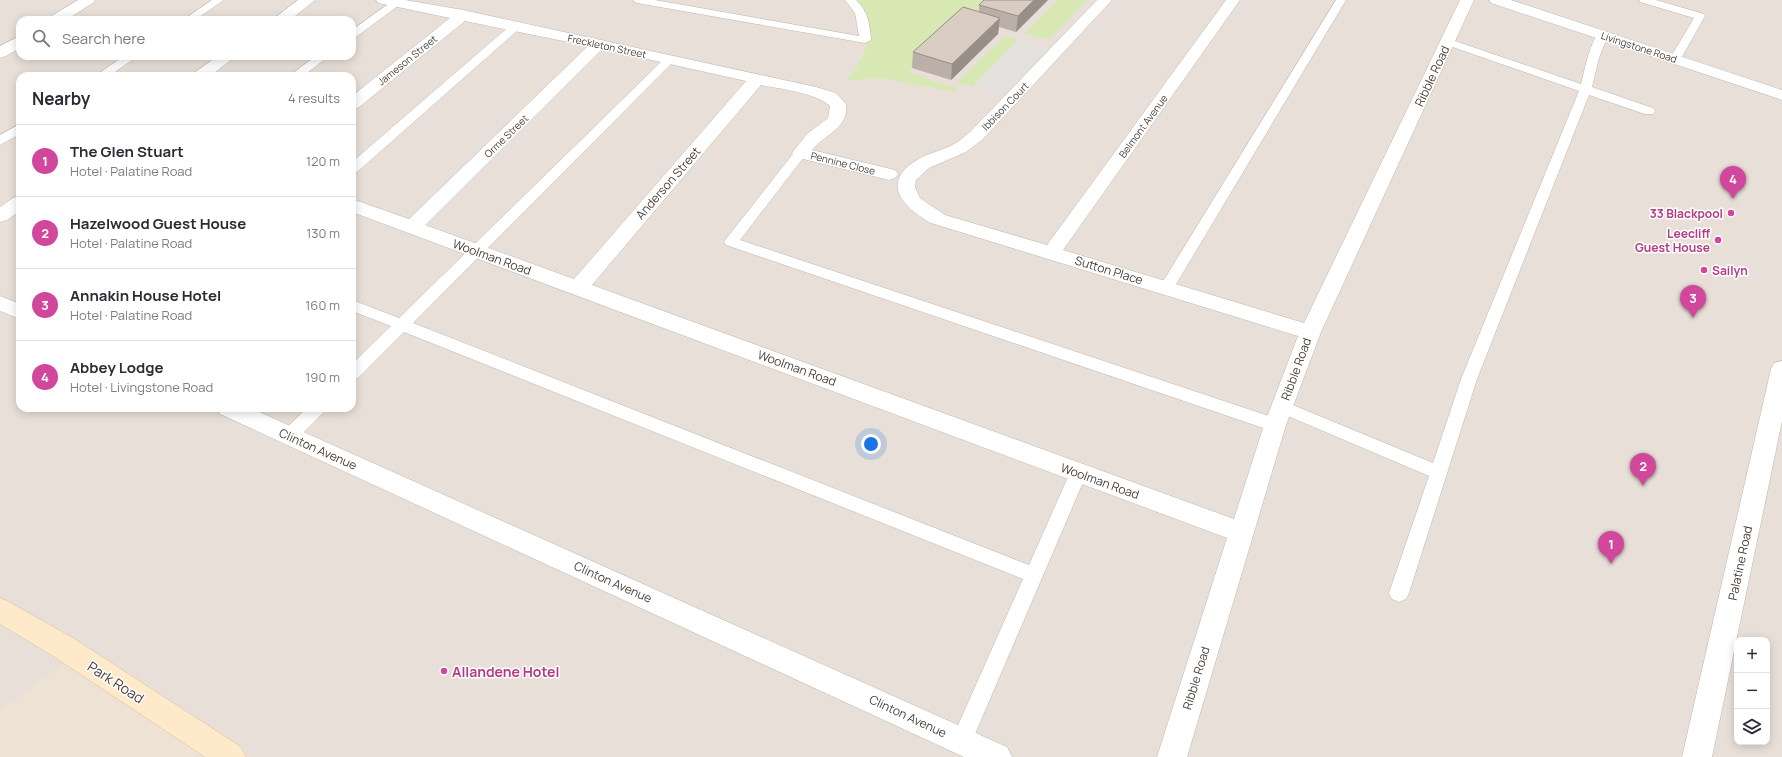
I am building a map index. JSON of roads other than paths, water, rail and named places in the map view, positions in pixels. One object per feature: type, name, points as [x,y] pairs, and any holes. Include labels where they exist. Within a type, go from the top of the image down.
[{"type":"main road","name":"Park Road","points":[[0,610],[63,646],[231,757]]},
{"type":"street","points":[[62,16],[88,0]]},
{"type":"street","points":[[286,16],[308,0]]},
{"type":"street","name":"Ibbison Court","points":[[912,200],[906,190],[908,179],[913,172],[922,165],[961,147],[977,135],[1105,0]]},
{"type":"street","name":"Belmont Avenue","points":[[1052,252],[1233,0]]},
{"type":"street","name":"Ribble Road","points":[[1172,757],[1278,416],[1310,332],[1467,0]]},
{"type":"street","name":"Livingstone Road","points":[[1496,0],[1782,95]]},
{"type":"street","name":"Freckleton Street","points":[[394,1],[670,59],[816,92],[830,97]]},
{"type":"street","name":"Jameson Street","points":[[356,101],[463,15]]},
{"type":"street","points":[[0,53],[16,43]]},
{"type":"street","name":"Orme Street","points":[[412,227],[599,44]]},
{"type":"street","points":[[206,72],[222,60]]},
{"type":"street","name":"Anderson Street","points":[[579,287],[757,79]]},
{"type":"street","name":"Pennine Close","points":[[830,97],[838,104],[839,109],[837,118],[814,138],[801,153],[889,174]]},
{"type":"street","name":"Sutton Place","points":[[912,200],[922,210],[938,219],[1052,252],[1310,332]]},
{"type":"street","points":[[0,216],[16,205]]},
{"type":"street","name":"Woolman Road","points":[[356,206],[476,252],[579,287],[1078,473],[1241,532]]},
{"type":"street","points":[[0,303],[16,310]]},
{"type":"street","name":"Palatine Road","points":[[1697,757],[1782,369]]},
{"type":"street","name":"Clinton Avenue","points":[[237,412],[997,757]]},
{"type":"lane","points":[[194,16],[219,0]]},
{"type":"lane","points":[[637,0],[865,40],[862,17],[857,5],[850,0]]},
{"type":"lane","points":[[1167,287],[1341,0]]},
{"type":"lane","points":[[1644,0],[1700,16],[1676,60]]},
{"type":"lane","points":[[356,33],[394,1]]},
{"type":"lane","points":[[356,165],[515,27]]},
{"type":"lane","points":[[1399,593],[1469,379],[1586,88],[1593,58],[1602,35]]},
{"type":"lane","points":[[1448,42],[1586,88],[1649,111]]},
{"type":"lane","points":[[356,370],[670,59]]},
{"type":"lane","points":[[107,72],[126,60]]},
{"type":"lane","points":[[301,72],[317,60]]},
{"type":"lane","points":[[0,141],[16,131]]},
{"type":"lane","points":[[801,153],[731,242],[1278,416],[1439,473]]},
{"type":"lane","points":[[356,306],[1033,575]]},
{"type":"lane","points":[[289,436],[314,412]]},
{"type":"lane","points":[[962,741],[1078,473]]},
{"type":"place","name":"Abbey Lodge","points":[[1733,199]]},
{"type":"place","name":"33 Blackpool","points":[[1731,213]]},
{"type":"place","name":"Leecliff Guest House","points":[[1718,240]]},
{"type":"place","name":"Sailyn","points":[[1704,270]]},
{"type":"place","name":"Annakin House Hotel","points":[[1693,318]]},
{"type":"place","name":"Hazelwood Guest House","points":[[1643,486]]},
{"type":"place","name":"The Glen Stuart","points":[[1611,564]]},
{"type":"place","name":"Allandene Hotel","points":[[444,671]]}]
